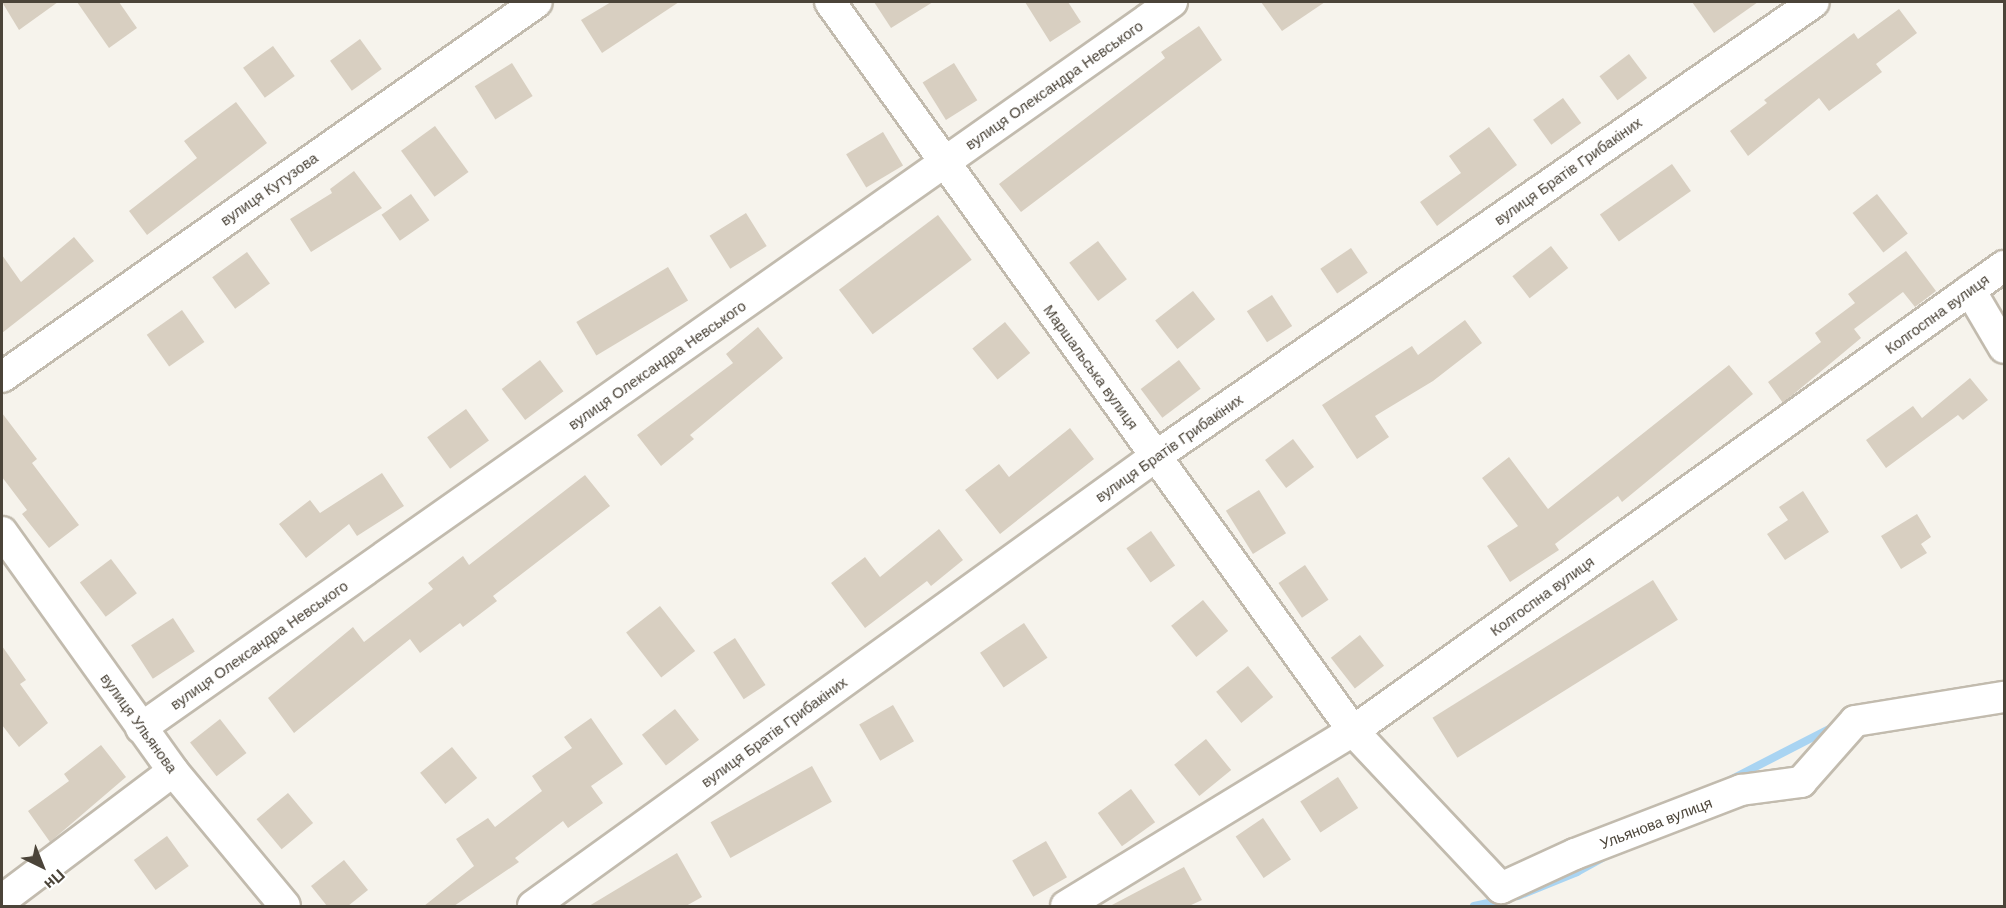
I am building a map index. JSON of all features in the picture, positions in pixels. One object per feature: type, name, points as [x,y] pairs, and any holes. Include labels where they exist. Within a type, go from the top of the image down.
[{"type":"street","name":"вулиця Кутузова","points":[[2,377],[537,2]]},
{"type":"street","name":"Маршальська вулиця","points":[[830,2],[1353,731]]},
{"type":"street","name":"вулиця Олександра Невського","points":[[141,728],[1172,2]]},
{"type":"street","name":"вулиця Братів Грибакіних","points":[[533,906],[1156,456],[1814,2]]},
{"type":"street","name":"Колгоспна вулиця","points":[[1066,906],[1353,731],[2004,266]]},
{"type":"street","points":[[1970,290],[2004,348]]},
{"type":"street","name":"вулиця Ульянова","points":[[2,532],[173,771],[285,906]]},
{"type":"street","name":"Ульянова вулиця","points":[[1353,731],[1502,888],[1575,854],[1742,790],[1801,782],[1856,721],[2004,697]]},
{"type":"street","points":[[2,900],[173,771]]},
{"type":"building","points":[[2,2],[58,2],[19,30]]},
{"type":"building","points":[[77,2],[119,2],[137,28],[109,48]]},
{"type":"building","points":[[611,2],[679,2],[602,53],[581,20]]},
{"type":"building","points":[[874,2],[933,2],[891,28]]},
{"type":"building","points":[[1025,2],[1068,2],[1081,22],[1050,42]]},
{"type":"building","points":[[1261,2],[1325,2],[1282,31]]},
{"type":"building","points":[[1692,2],[1758,2],[1714,33]]},
{"type":"building","points":[[1899,9],[1917,33],[1876,64],[1882,72],[1829,111],[1819,98],[1748,156],[1730,131],[1767,103],[1764,100],[1854,33],[1858,39]]},
{"type":"building","points":[[1199,26],[1222,60],[1021,212],[999,184],[1165,58],[1161,52]]},
{"type":"building","points":[[360,39],[382,69],[352,91],[330,61]]},
{"type":"building","points":[[273,46],[295,76],[265,98],[243,68]]},
{"type":"building","points":[[1629,54],[1647,78],[1618,100],[1599,76]]},
{"type":"building","points":[[512,63],[533,96],[495,119],[475,86]]},
{"type":"building","points":[[954,63],[977,100],[946,120],[923,83]]},
{"type":"building","points":[[1563,98],[1581,123],[1551,145],[1533,120]]},
{"type":"building","points":[[236,102],[267,143],[147,235],[129,211],[197,158],[184,141]]},
{"type":"building","points":[[435,126],[469,172],[435,197],[401,151]]},
{"type":"building","points":[[1489,127],[1517,165],[1437,226],[1420,202],[1461,173],[1449,156]]},
{"type":"building","points":[[883,132],[903,165],[866,188],[846,154]]},
{"type":"building","points":[[1672,164],[1691,191],[1619,242],[1600,214]]},
{"type":"building","points":[[354,171],[382,208],[311,252],[290,219],[332,193],[330,189]]},
{"type":"building","points":[[411,194],[429,220],[400,241],[382,215]]},
{"type":"building","points":[[1877,194],[1908,233],[1883,252],[1853,213]]},
{"type":"building","points":[[746,213],[767,246],[730,269],[710,236]]},
{"type":"building","points":[[938,215],[972,260],[873,334],[839,290]]},
{"type":"building","points":[[74,237],[94,261],[2,333],[2,255],[21,282]]},
{"type":"building","points":[[1098,241],[1127,279],[1098,301],[1069,263]]},
{"type":"building","points":[[1551,246],[1568,268],[1530,298],[1512,276]]},
{"type":"building","points":[[1351,248],[1368,273],[1337,294],[1320,269]]},
{"type":"building","points":[[1906,251],[1936,291],[1915,307],[1903,292],[1854,329],[1861,338],[1783,403],[1768,382],[1821,342],[1815,333],[1855,303],[1848,294]]},
{"type":"building","points":[[247,252],[270,284],[235,309],[212,277]]},
{"type":"building","points":[[668,267],[688,300],[596,356],[576,322]]},
{"type":"building","points":[[1193,291],[1215,319],[1177,349],[1155,321]]},
{"type":"building","points":[[1272,295],[1292,326],[1267,342],[1247,311]]},
{"type":"building","points":[[182,310],[204,342],[169,367],[147,335]]},
{"type":"building","points":[[1465,320],[1482,343],[1433,381],[1375,416],[1389,437],[1357,459],[1322,405],[1412,346],[1418,355]]},
{"type":"building","points":[[1005,322],[1030,353],[998,380],[972,348]]},
{"type":"building","points":[[758,327],[783,358],[690,435],[694,439],[661,466],[637,435],[733,363],[726,354]]},
{"type":"building","points":[[540,360],[563,391],[525,420],[502,389]]},
{"type":"building","points":[[1179,360],[1201,389],[1162,418],[1141,389]]},
{"type":"building","points":[[1729,365],[1753,394],[1622,502],[1618,496],[1555,544],[1559,550],[1510,582],[1487,546],[1518,526],[1482,478],[1509,457],[1548,509]]},
{"type":"building","points":[[1970,378],[1988,400],[1963,420],[1958,415],[1886,468],[1866,440],[1913,406],[1922,418]]},
{"type":"building","points":[[466,409],[489,441],[450,469],[427,437]]},
{"type":"building","points":[[2,413],[37,459],[32,463],[79,525],[49,548],[22,514],[27,510],[2,477]]},
{"type":"building","points":[[1070,428],[1094,459],[1000,534],[965,490],[999,464],[1009,477]]},
{"type":"building","points":[[1293,439],[1314,467],[1286,488],[1265,460]]},
{"type":"building","points":[[382,473],[404,506],[357,536],[349,524],[306,558],[279,524],[310,500],[320,513]]},
{"type":"building","points":[[585,475],[610,506],[493,596],[497,601],[463,627],[460,623],[420,653],[410,639],[294,733],[268,698],[353,627],[364,642],[433,589],[428,583],[463,556],[469,565]]},
{"type":"building","points":[[1259,490],[1286,533],[1253,554],[1226,511]]},
{"type":"building","points":[[1803,491],[1829,532],[1785,560],[1767,534],[1788,520],[1779,507]]},
{"type":"building","points":[[1917,514],[1931,537],[1921,544],[1927,553],[1901,569],[1881,536]]},
{"type":"building","points":[[939,529],[963,560],[931,586],[927,581],[865,628],[831,583],[865,557],[880,577]]},
{"type":"building","points":[[1151,531],[1175,565],[1151,583],[1126,548]]},
{"type":"building","points":[[111,559],[137,593],[106,617],[80,582]]},
{"type":"building","points":[[1305,565],[1328,600],[1302,618],[1278,583]]},
{"type":"building","points":[[1653,580],[1678,620],[1457,758],[1433,718]]},
{"type":"building","points":[[1203,600],[1228,631],[1196,657],[1171,626]]},
{"type":"building","points":[[660,606],[695,651],[661,677],[626,632]]},
{"type":"building","points":[[173,618],[195,652],[153,679],[131,645]]},
{"type":"building","points":[[1024,623],[1047,658],[1004,687],[980,653]]},
{"type":"building","points":[[1360,635],[1384,666],[1355,689],[1331,658]]},
{"type":"building","points":[[735,638],[765,685],[744,699],[713,652]]},
{"type":"building","points":[[2,646],[26,680],[20,684],[48,723],[19,747],[2,725]]},
{"type":"building","points":[[1248,666],[1273,697],[1241,723],[1216,692]]},
{"type":"building","points":[[893,705],[914,741],[880,761],[859,724]]},
{"type":"building","points":[[675,709],[699,740],[666,766],[642,735]]},
{"type":"building","points":[[591,718],[623,764],[591,786],[603,803],[568,828],[563,821],[515,858],[519,862],[454,906],[424,906],[474,866],[456,839],[488,818],[495,827],[542,791],[532,776],[572,748],[564,737]]},
{"type":"building","points":[[220,719],[246,753],[217,776],[190,742]]},
{"type":"building","points":[[1206,739],[1231,770],[1199,796],[1174,765]]},
{"type":"building","points":[[101,745],[126,777],[50,842],[28,811],[69,781],[64,774]]},
{"type":"building","points":[[452,747],[477,778],[445,804],[420,773]]},
{"type":"building","points":[[812,766],[832,802],[730,858],[711,822]]},
{"type":"building","points":[[1338,777],[1358,808],[1320,833],[1300,802]]},
{"type":"building","points":[[1131,789],[1155,822],[1122,846],[1098,813]]},
{"type":"building","points":[[288,793],[313,823],[282,849],[257,819]]},
{"type":"building","points":[[1263,818],[1291,859],[1264,878],[1236,836]]},
{"type":"building","points":[[167,836],[189,866],[156,890],[134,860]]},
{"type":"building","points":[[1046,841],[1067,877],[1033,897],[1012,860]]},
{"type":"building","points":[[677,853],[702,897],[686,906],[589,906]]},
{"type":"building","points":[[344,860],[368,890],[348,906],[327,906],[311,886]]},
{"type":"building","points":[[1184,867],[1202,900],[1189,906],[1110,906]]},
{"type":"waterway","points":[[1728,781],[1837,725]]},
{"type":"waterway","points":[[1518,896],[1577,872],[1602,858]]},
{"type":"waterway","points":[[1474,906],[1506,899]]}]
